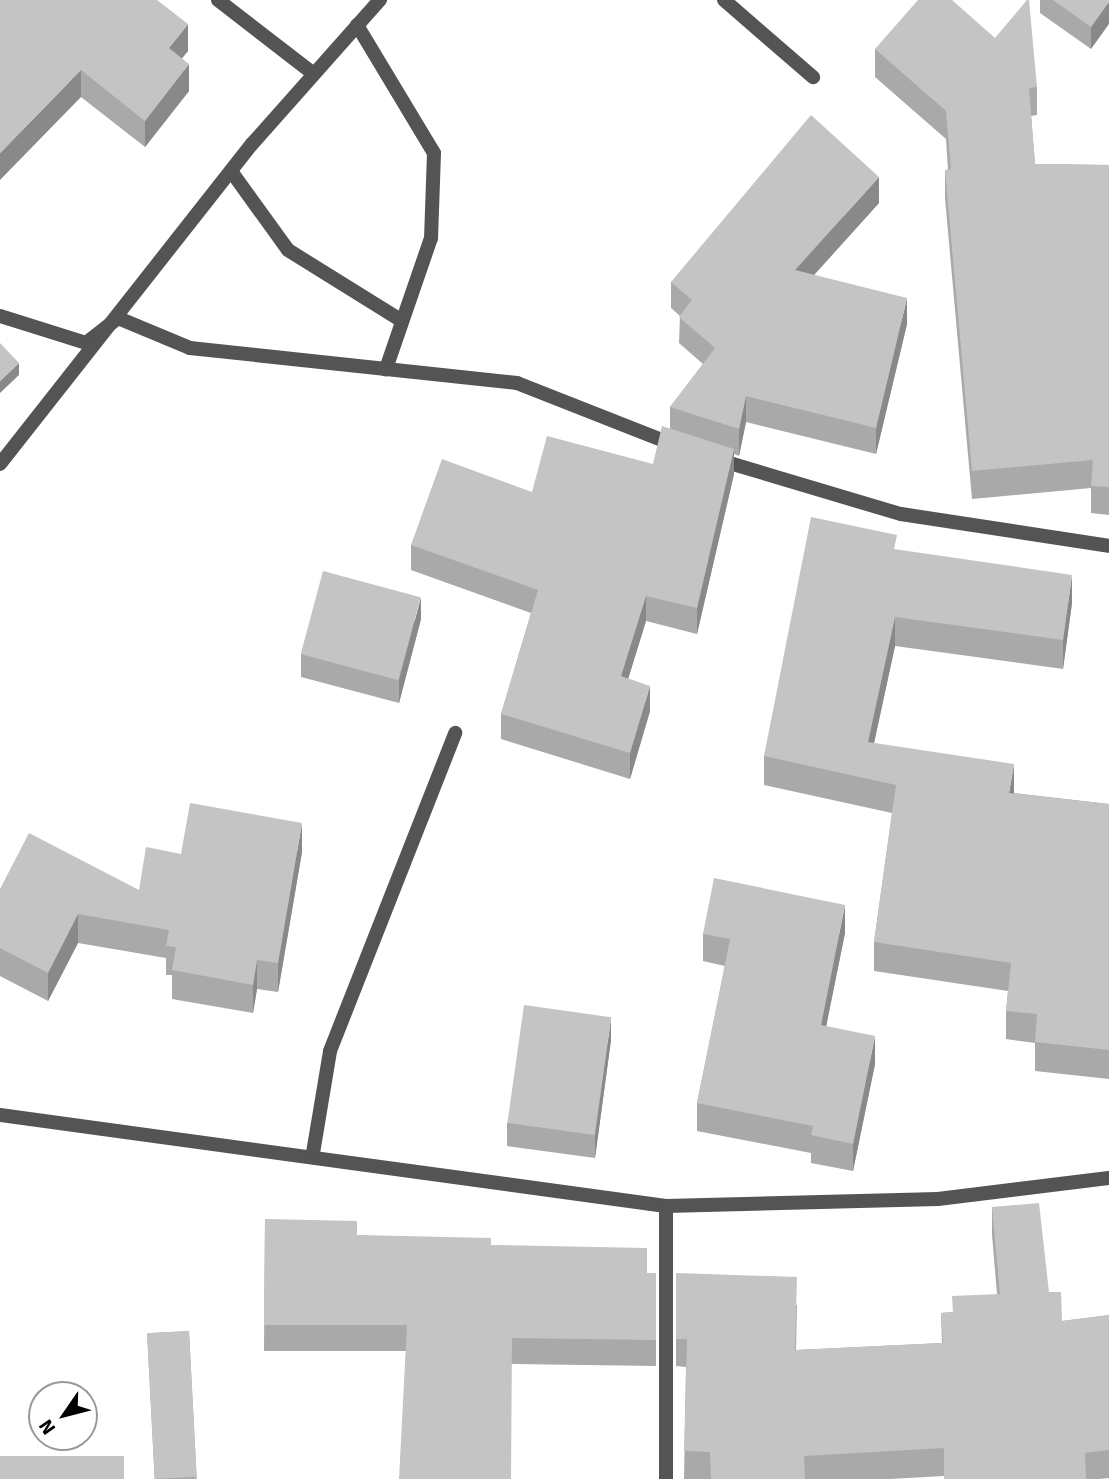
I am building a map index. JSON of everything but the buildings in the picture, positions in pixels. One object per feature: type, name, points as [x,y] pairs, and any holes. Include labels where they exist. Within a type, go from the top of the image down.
[{"type":"street","points":[[218,0],[311,72]]},
{"type":"street","points":[[0,464],[311,72],[380,0]]},
{"type":"street","points":[[724,0],[813,77]]},
{"type":"street","points":[[357,25],[434,153],[431,238],[386,369]]},
{"type":"street","points":[[231,171],[288,250],[402,321]]},
{"type":"street","points":[[0,316],[86,343],[118,318]]},
{"type":"street","points":[[118,318],[190,348],[517,383],[684,449],[901,514],[1109,546]]},
{"type":"street","points":[[313,1153],[330,1051],[455,733]]},
{"type":"street","points":[[0,1115],[313,1153],[666,1206],[938,1199],[1109,1178]]},
{"type":"street","points":[[666,1206],[666,1479]]}]
